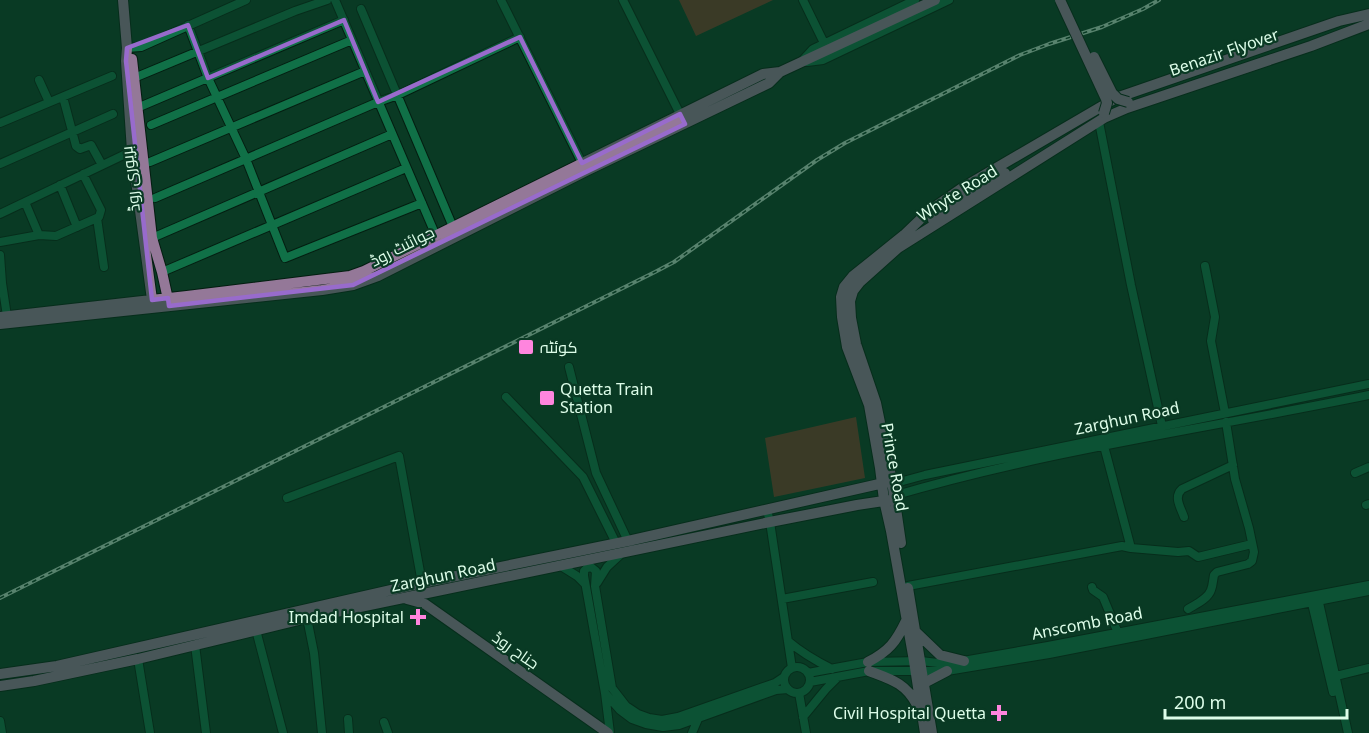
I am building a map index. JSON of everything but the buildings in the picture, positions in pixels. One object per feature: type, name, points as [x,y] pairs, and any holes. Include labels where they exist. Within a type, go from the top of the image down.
[{"type":"main road","name":"بریوری روڈ","points":[[123,0],[132,151],[153,304]]},
{"type":"main road","name":"جوائنٹ روڈ","points":[[169,302],[322,290],[353,285],[378,276],[576,176],[763,74],[780,72],[935,0]]},
{"type":"main road","points":[[1060,0],[1106,99],[1107,103],[1102,117]]},
{"type":"main road","points":[[1066,0],[1112,93],[1118,99],[1128,102]]},
{"type":"main road","name":"Whyte Road","points":[[907,238],[1102,117],[1311,46],[1369,14]]},
{"type":"main road","name":"Whyte Road","points":[[907,238],[929,211],[962,188],[1116,98],[1330,24],[1369,24]]},
{"type":"main road","name":"Whyte Road","points":[[1330,31],[1351,24]]},
{"type":"main road","name":"Benazir Flyover","points":[[940,214],[961,199],[1128,102],[1330,31]]},
{"type":"main road","name":"بریوری روڈ","points":[[127,48],[132,60],[152,238],[169,302]]},
{"type":"main road","name":"جوائنٹ روڈ","points":[[2,319],[153,304],[351,276],[582,163],[683,119]]},
{"type":"main road","name":"Whyte Road","points":[[907,238],[940,214]]},
{"type":"main road","name":"Prince Road","points":[[907,238],[853,276],[844,287],[841,297],[842,317],[847,347],[868,405],[889,483],[891,531],[906,621],[924,683],[932,733]]},
{"type":"main road","name":"Zarghun Road","points":[[0,686],[138,659],[307,618],[561,566],[619,549],[628,541],[889,483]]},
{"type":"main road","name":"Prince Road","points":[[890,499],[916,632],[925,733]]},
{"type":"main road","name":"Zarghun Road","points":[[0,674],[57,666],[422,584],[890,499]]},
{"type":"main road","name":"جناح روڈ","points":[[403,598],[425,604],[609,733]]},
{"type":"main road","points":[[906,621],[890,648],[868,666],[905,689],[913,697],[922,716]]},
{"type":"main road","points":[[916,632],[940,656],[964,661]]},
{"type":"main road","points":[[924,683],[947,671]]},
{"type":"street","points":[[127,48],[141,47],[246,0]]},
{"type":"street","points":[[134,78],[327,0]]},
{"type":"street","points":[[335,0],[436,236]]},
{"type":"street","points":[[501,0],[582,163]]},
{"type":"street","points":[[623,0],[683,119]]},
{"type":"street","points":[[803,0],[824,43]]},
{"type":"street","points":[[799,63],[813,48],[915,0]]},
{"type":"street","points":[[799,63],[823,60],[949,0]]},
{"type":"street","points":[[362,9],[453,227]]},
{"type":"street","points":[[137,108],[344,20]]},
{"type":"street","points":[[188,25],[208,78],[246,159],[285,258],[422,203]]},
{"type":"street","points":[[156,198],[398,95],[520,38]]},
{"type":"street","points":[[151,125],[352,40]]},
{"type":"street","points":[[150,162],[365,71]]},
{"type":"street","points":[[0,123],[112,76]]},
{"type":"street","points":[[39,80],[49,102]]},
{"type":"street","points":[[63,97],[76,146],[80,149],[91,145],[102,165]]},
{"type":"street","points":[[0,164],[114,114]]},
{"type":"street","points":[[1102,117],[1124,252],[1162,426]]},
{"type":"street","points":[[152,238],[392,134]]},
{"type":"street","points":[[0,214],[132,151]]},
{"type":"street","points":[[162,272],[406,168]]},
{"type":"street","points":[[0,242],[39,236],[56,236],[97,218],[101,210],[83,174]]},
{"type":"street","points":[[60,185],[77,227]]},
{"type":"street","points":[[25,202],[39,236]]},
{"type":"street","points":[[97,218],[104,267]]},
{"type":"street","points":[[0,255],[2,319]]},
{"type":"street","points":[[1188,609],[1209,594],[1217,572],[1248,564],[1252,561],[1254,552],[1233,465],[1211,341],[1215,317],[1205,266]]},
{"type":"street","points":[[569,367],[596,472],[628,541]]},
{"type":"street","name":"Zarghun Road","points":[[890,499],[928,485],[1369,384]]},
{"type":"street","points":[[506,397],[583,477],[619,549],[595,586]]},
{"type":"street","name":"Zarghun Road","points":[[889,483],[1162,426],[1368,398]]},
{"type":"street","points":[[1104,446],[1131,548]]},
{"type":"street","points":[[287,498],[399,456],[422,584]]},
{"type":"street","points":[[1184,518],[1177,497],[1178,492],[1233,465]]},
{"type":"street","points":[[1355,474],[1369,467]]},
{"type":"street","points":[[767,510],[792,668]]},
{"type":"street","points":[[908,586],[1122,546],[1178,552],[1189,551],[1198,556],[1252,544]]},
{"type":"street","points":[[561,566],[585,584]]},
{"type":"street","points":[[609,733],[605,693],[585,584],[584,571],[587,568],[591,567],[596,571],[595,586],[612,688],[626,706],[638,714],[662,720],[678,717],[775,683],[792,668],[801,667],[809,678],[807,688],[799,693],[793,692],[784,683],[784,677]]},
{"type":"street","points":[[782,599],[873,582]]},
{"type":"street","name":"Anscomb Road","points":[[918,666],[947,671],[1095,646],[1369,585]]},
{"type":"street","points":[[1092,587],[1103,597],[1118,633]]},
{"type":"street","name":"Anscomb Road","points":[[809,678],[832,669],[946,664],[1315,598],[1369,591]]},
{"type":"street","points":[[1315,598],[1336,676],[1348,733]]},
{"type":"street","points":[[1315,598],[1343,733]]},
{"type":"street","points":[[307,618],[315,664],[322,733]]},
{"type":"street","points":[[256,630],[282,733]]},
{"type":"street","points":[[788,641],[799,651],[832,669]]},
{"type":"street","points":[[195,645],[206,733]]},
{"type":"street","points":[[138,659],[150,733]]},
{"type":"street","name":"Anscomb Road","points":[[809,678],[839,676],[868,666]]},
{"type":"street","points":[[1336,676],[1369,668]]},
{"type":"street","points":[[803,717],[839,676]]},
{"type":"street","points":[[605,693],[620,710],[632,719],[663,727],[699,719],[776,690],[788,689]]},
{"type":"street","points":[[799,693],[806,733]]},
{"type":"street","points":[[348,719],[349,733]]},
{"type":"street","points":[[693,733],[699,719]]},
{"type":"street","points":[[0,722],[2,733]]},
{"type":"street","points":[[384,722],[388,733]]},
{"type":"highlighted area","points":[[344,20],[378,102],[520,37],[582,163],[680,114],[685,124],[353,285],[169,306],[168,298],[152,300],[126,61],[127,48],[188,25],[208,78]]},
{"type":"shaded area","points":[[679,0],[773,0],[696,36]]},
{"type":"shaded area","points":[[856,417],[865,478],[774,497],[765,438]]},
{"type":"railway","points":[[0,598],[674,262],[817,160],[845,143],[1020,55],[1102,27],[1159,0]]},
{"type":"place","name":"کوئٹہ","points":[[526,347]]},
{"type":"place","name":"Quetta Train Station","points":[[547,398]]},
{"type":"place","name":"Imdad Hospital","points":[[418,617]]},
{"type":"place","name":"Civil Hospital Quetta","points":[[999,713]]}]
